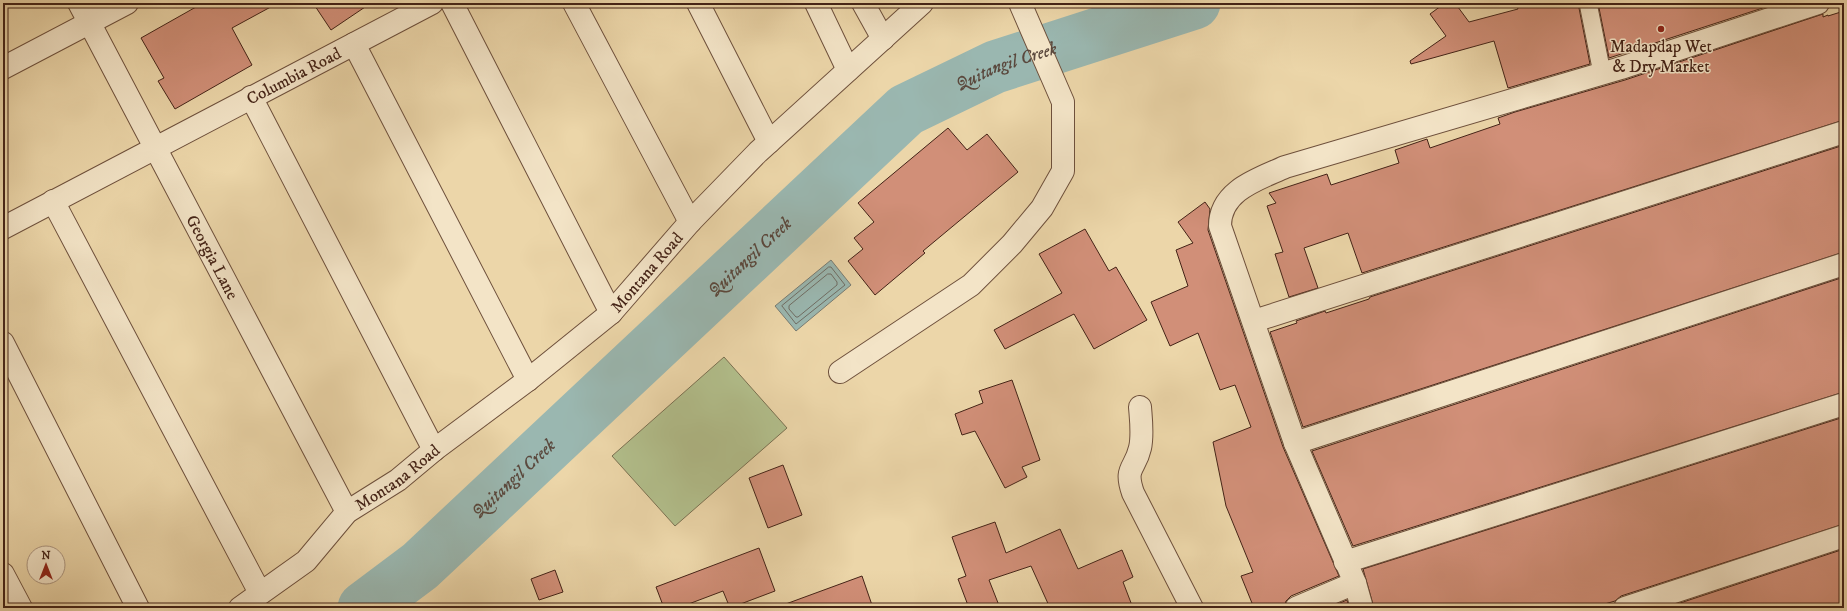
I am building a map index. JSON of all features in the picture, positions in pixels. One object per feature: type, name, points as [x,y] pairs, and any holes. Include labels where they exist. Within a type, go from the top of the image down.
[{"type":"street","name":"Georgia Lane","points":[[79,3],[346,512]]},
{"type":"street","points":[[3,68],[127,3]]},
{"type":"street","name":"Columbia Road","points":[[3,228],[432,3]]},
{"type":"street","points":[[452,3],[611,313]]},
{"type":"street","points":[[574,3],[690,222]]},
{"type":"street","points":[[698,3],[769,142]]},
{"type":"street","points":[[816,3],[848,70]]},
{"type":"street","points":[[863,3],[883,39]]},
{"type":"street","name":"Montana Road","points":[[240,608],[306,561],[346,512],[398,480],[434,450],[528,380],[611,313],[690,222],[769,142],[922,3]]},
{"type":"street","points":[[840,372],[971,285],[1012,244],[1042,208],[1063,171],[1064,136],[1062,102],[1020,3]]},
{"type":"street","points":[[1362,608],[1354,583],[1294,443],[1254,321],[1220,226],[1220,217],[1229,198],[1241,188],[1285,167],[1602,73],[1818,3]]},
{"type":"street","points":[[354,44],[528,380]]},
{"type":"street","points":[[251,98],[434,450]]},
{"type":"street","points":[[1254,321],[1844,132]]},
{"type":"street","points":[[53,202],[260,594]]},
{"type":"street","points":[[1294,443],[1844,264]]},
{"type":"street","points":[[3,342],[138,608]]},
{"type":"street","points":[[1345,562],[1844,404]]},
{"type":"street","points":[[1140,407],[1142,422],[1140,448],[1130,468],[1130,483],[1192,608]]},
{"type":"street","points":[[1625,608],[1844,536]]},
{"type":"street","points":[[3,574],[21,608]]},
{"type":"street","points":[[1296,608],[1354,583]]},
{"type":"lane","points":[[1588,3],[1602,73]]},
{"type":"green space","points":[[724,357],[787,428],[675,526],[612,456]]},
{"type":"water","points":[[831,260],[851,285],[796,331],[775,306]]},
{"type":"building","points":[[203,3],[278,3],[232,28],[252,65],[175,109],[158,81],[164,78],[141,38]]},
{"type":"building","points":[[313,3],[371,3],[331,30]]},
{"type":"building","points":[[1445,3],[1455,3],[1469,22],[1518,9],[1516,3],[1578,3],[1590,64],[1508,88],[1494,41],[1411,64],[1410,61],[1446,36],[1430,14]]},
{"type":"building","name":"Madapdap Wet & Dry Market","points":[[1598,3],[1778,3],[1609,58]]},
{"type":"building","points":[[1844,11],[1844,120],[1362,273],[1348,233],[1304,248],[1318,288],[1289,297],[1275,254],[1283,252],[1267,206],[1276,203],[1269,193],[1327,174],[1331,185],[1399,163],[1395,150],[1427,139],[1430,148],[1500,124],[1498,118],[1515,112],[1625,80],[1823,14],[1823,17]]},
{"type":"building","points":[[948,128],[967,150],[987,134],[1018,172],[923,251],[925,253],[875,295],[848,261],[863,249],[854,238],[874,222],[858,203]]},
{"type":"building","points":[[1844,145],[1844,252],[1303,427],[1270,332],[1297,323],[1296,321],[1325,311],[1326,313],[1369,299],[1370,297]]},
{"type":"building","points":[[1205,202],[1210,209],[1208,230],[1283,447],[1339,576],[1291,596],[1286,601],[1284,608],[1254,608],[1241,576],[1253,572],[1226,506],[1213,442],[1251,427],[1235,385],[1220,390],[1198,333],[1170,346],[1151,302],[1188,286],[1176,250],[1193,243],[1178,222]]},
{"type":"building","points":[[1085,229],[1109,271],[1116,267],[1147,320],[1094,349],[1074,314],[1005,349],[994,330],[1062,293],[1039,254]]},
{"type":"building","points":[[1844,277],[1844,392],[1353,546],[1312,451]]},
{"type":"building","points":[[1012,380],[1040,460],[1022,467],[1027,477],[1005,488],[975,431],[962,435],[955,414],[983,403],[979,391]]},
{"type":"building","points":[[1844,417],[1844,524],[1621,596],[1615,601],[1591,608],[1374,608],[1363,569]]},
{"type":"building","points":[[783,465],[802,515],[768,528],[749,478]]},
{"type":"building","points":[[995,522],[1006,553],[1060,529],[1078,569],[1122,550],[1133,577],[1123,582],[1133,608],[1050,608],[1031,566],[989,580],[1000,608],[969,608],[958,579],[966,576],[952,537]]},
{"type":"building","points":[[759,548],[775,591],[730,608],[723,591],[678,608],[664,608],[656,587]]},
{"type":"building","points":[[1844,549],[1844,608],[1665,608]]},
{"type":"building","points":[[555,570],[563,592],[539,600],[531,579]]},
{"type":"building","points":[[862,576],[873,608],[784,608],[783,605]]},
{"type":"building","points":[[1347,600],[1349,608],[1328,608]]},
{"type":"waterway","name":"Quitangil Creek","points":[[364,608],[420,566],[906,110],[995,67],[1194,3]]},
{"type":"place","name":"Madapdap Wet & Dry Market","points":[[1661,29]]}]
